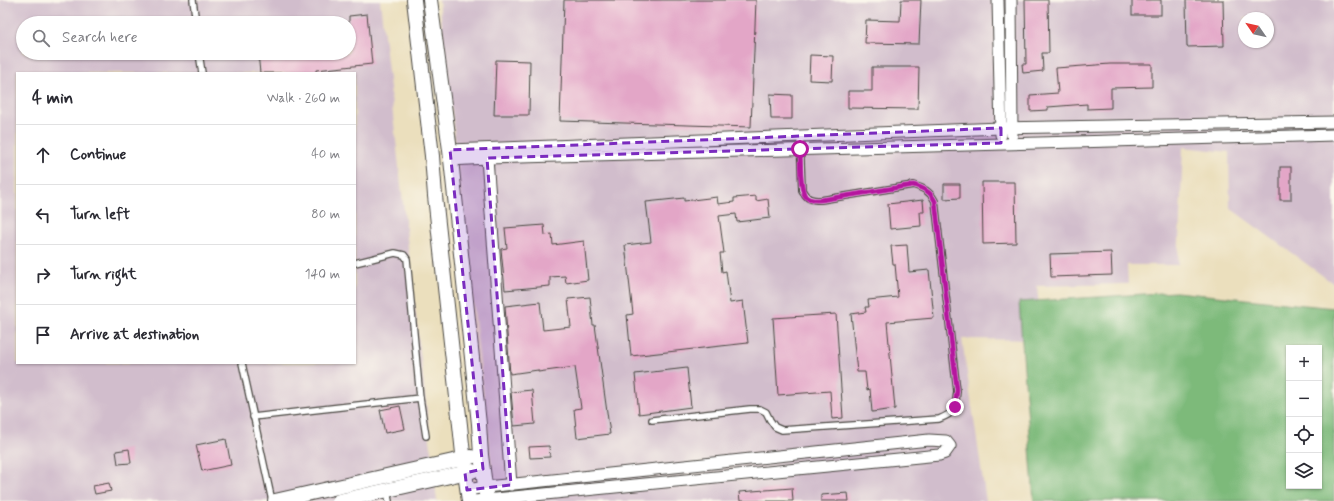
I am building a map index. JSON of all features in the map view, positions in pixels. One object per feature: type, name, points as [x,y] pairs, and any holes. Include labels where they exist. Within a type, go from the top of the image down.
[{"type":"street","points":[[414,0],[432,156],[464,473],[478,497]]},
{"type":"street","points":[[430,0],[450,155],[479,424],[482,469],[478,497]]},
{"type":"street","points":[[998,0],[1000,144]]},
{"type":"street","points":[[1011,0],[1012,143]]},
{"type":"street","points":[[450,155],[800,136],[1000,128],[1334,122]]},
{"type":"street","points":[[450,155],[487,158],[1334,135]]},
{"type":"street","points":[[487,158],[511,485]]},
{"type":"street","points":[[929,440],[946,441],[950,446],[939,456],[478,497],[511,485],[929,440]]},
{"type":"street","points":[[274,501],[481,455]]},
{"type":"street","points":[[339,501],[388,496],[482,469]]},
{"type":"lane","points":[[193,0],[195,16]]},
{"type":"lane","points":[[200,60],[202,72]]},
{"type":"lane","points":[[652,420],[760,409],[766,412],[775,427],[782,430],[939,419],[950,415],[955,407],[957,390],[935,201],[931,194],[923,188],[913,185],[821,200],[812,200],[805,196],[802,190],[800,136]]},
{"type":"lane","points":[[356,262],[395,253],[404,255],[407,259],[420,398],[426,436]]},
{"type":"lane","points":[[242,364],[253,416],[274,501]]},
{"type":"lane","points":[[253,416],[420,398]]},
{"type":"highlighted area","points":[[1001,128],[1001,143],[487,158],[511,485],[467,490],[465,473],[483,469],[450,150]]},
{"type":"shaded area","points":[[0,0],[380,0],[437,501],[0,501]]},
{"type":"shaded area","points":[[439,0],[1334,0],[1334,284],[1230,208],[1229,152],[1183,147],[1178,265],[1127,265],[1128,284],[1037,286],[1042,340],[962,339],[986,501],[496,501]]},
{"type":"green space","points":[[1176,292],[1334,308],[1334,501],[1034,501],[1019,302]]},
{"type":"building","points":[[564,0],[756,0],[751,127],[560,121]]},
{"type":"building","points":[[901,0],[921,0],[919,44],[865,43],[866,20],[900,21]]},
{"type":"building","points":[[1025,0],[1048,0],[1049,53],[1042,53],[1043,71],[1023,73],[1022,64],[1026,64]]},
{"type":"building","points":[[1132,0],[1161,0],[1161,15],[1132,15]]},
{"type":"building","points":[[1186,0],[1223,0],[1224,46],[1187,47]]},
{"type":"building","points":[[367,14],[372,64],[316,70],[316,72],[260,72],[259,60],[356,60],[356,16],[349,16]]},
{"type":"building","points":[[810,55],[833,56],[832,81],[809,80]]},
{"type":"building","points":[[496,60],[530,61],[529,115],[494,115]]},
{"type":"building","points":[[1110,64],[1152,64],[1152,87],[1111,88],[1111,108],[1087,109],[1087,104],[1048,107],[1048,110],[1030,111],[1030,95],[1058,93],[1056,68]]},
{"type":"building","points":[[872,67],[919,67],[918,109],[848,108],[848,91],[872,91]]},
{"type":"building","points":[[770,94],[792,95],[792,119],[771,119]]},
{"type":"building","points":[[1280,167],[1291,167],[1291,200],[1280,200]]},
{"type":"building","points":[[982,182],[1015,182],[1016,243],[983,244]]},
{"type":"building","points":[[944,184],[960,184],[960,198],[944,199]]},
{"type":"building","points":[[756,196],[756,201],[768,199],[770,218],[737,222],[736,214],[719,216],[724,253],[720,253],[722,272],[726,271],[730,303],[743,301],[748,343],[631,356],[627,315],[633,314],[625,245],[651,242],[646,202],[684,198],[684,201],[717,197],[718,204],[734,202],[734,198]]},
{"type":"building","points":[[923,200],[924,212],[920,212],[921,226],[890,229],[888,204]]},
{"type":"building","points":[[544,225],[545,235],[552,234],[553,245],[584,241],[588,280],[566,283],[565,276],[550,277],[550,286],[505,290],[501,249],[507,248],[505,228]]},
{"type":"building","points":[[907,245],[909,272],[929,270],[934,318],[887,322],[895,409],[872,412],[870,389],[867,390],[865,372],[857,372],[851,314],[866,312],[865,307],[869,307],[868,300],[898,297],[895,264],[893,264],[891,246]]},
{"type":"building","points":[[1111,252],[1112,275],[1051,277],[1050,254]]},
{"type":"building","points":[[590,297],[610,434],[577,438],[574,409],[581,408],[575,367],[510,374],[505,306],[540,302],[543,330],[571,327],[568,299]]},
{"type":"building","points":[[836,314],[843,418],[832,419],[830,391],[778,395],[773,318]]},
{"type":"building","points":[[687,368],[691,407],[639,414],[635,374]]},
{"type":"building","points":[[532,390],[535,424],[514,426],[511,392]]},
{"type":"building","points":[[400,406],[405,429],[385,433],[380,410]]},
{"type":"building","points":[[226,439],[231,465],[202,471],[196,445]]},
{"type":"building","points":[[549,446],[550,457],[530,458],[529,447]]},
{"type":"building","points":[[129,449],[131,463],[118,464],[116,451]]},
{"type":"building","points":[[109,483],[111,491],[95,494],[93,486]]},
{"type":"building","points":[[792,488],[793,501],[740,501],[739,492]]},
{"type":"building","points":[[848,493],[849,501],[821,501],[821,495]]},
{"type":"route","points":[[800,149],[802,190],[805,196],[812,200],[821,200],[913,185],[923,188],[931,194],[935,201],[957,390],[955,407]]}]
